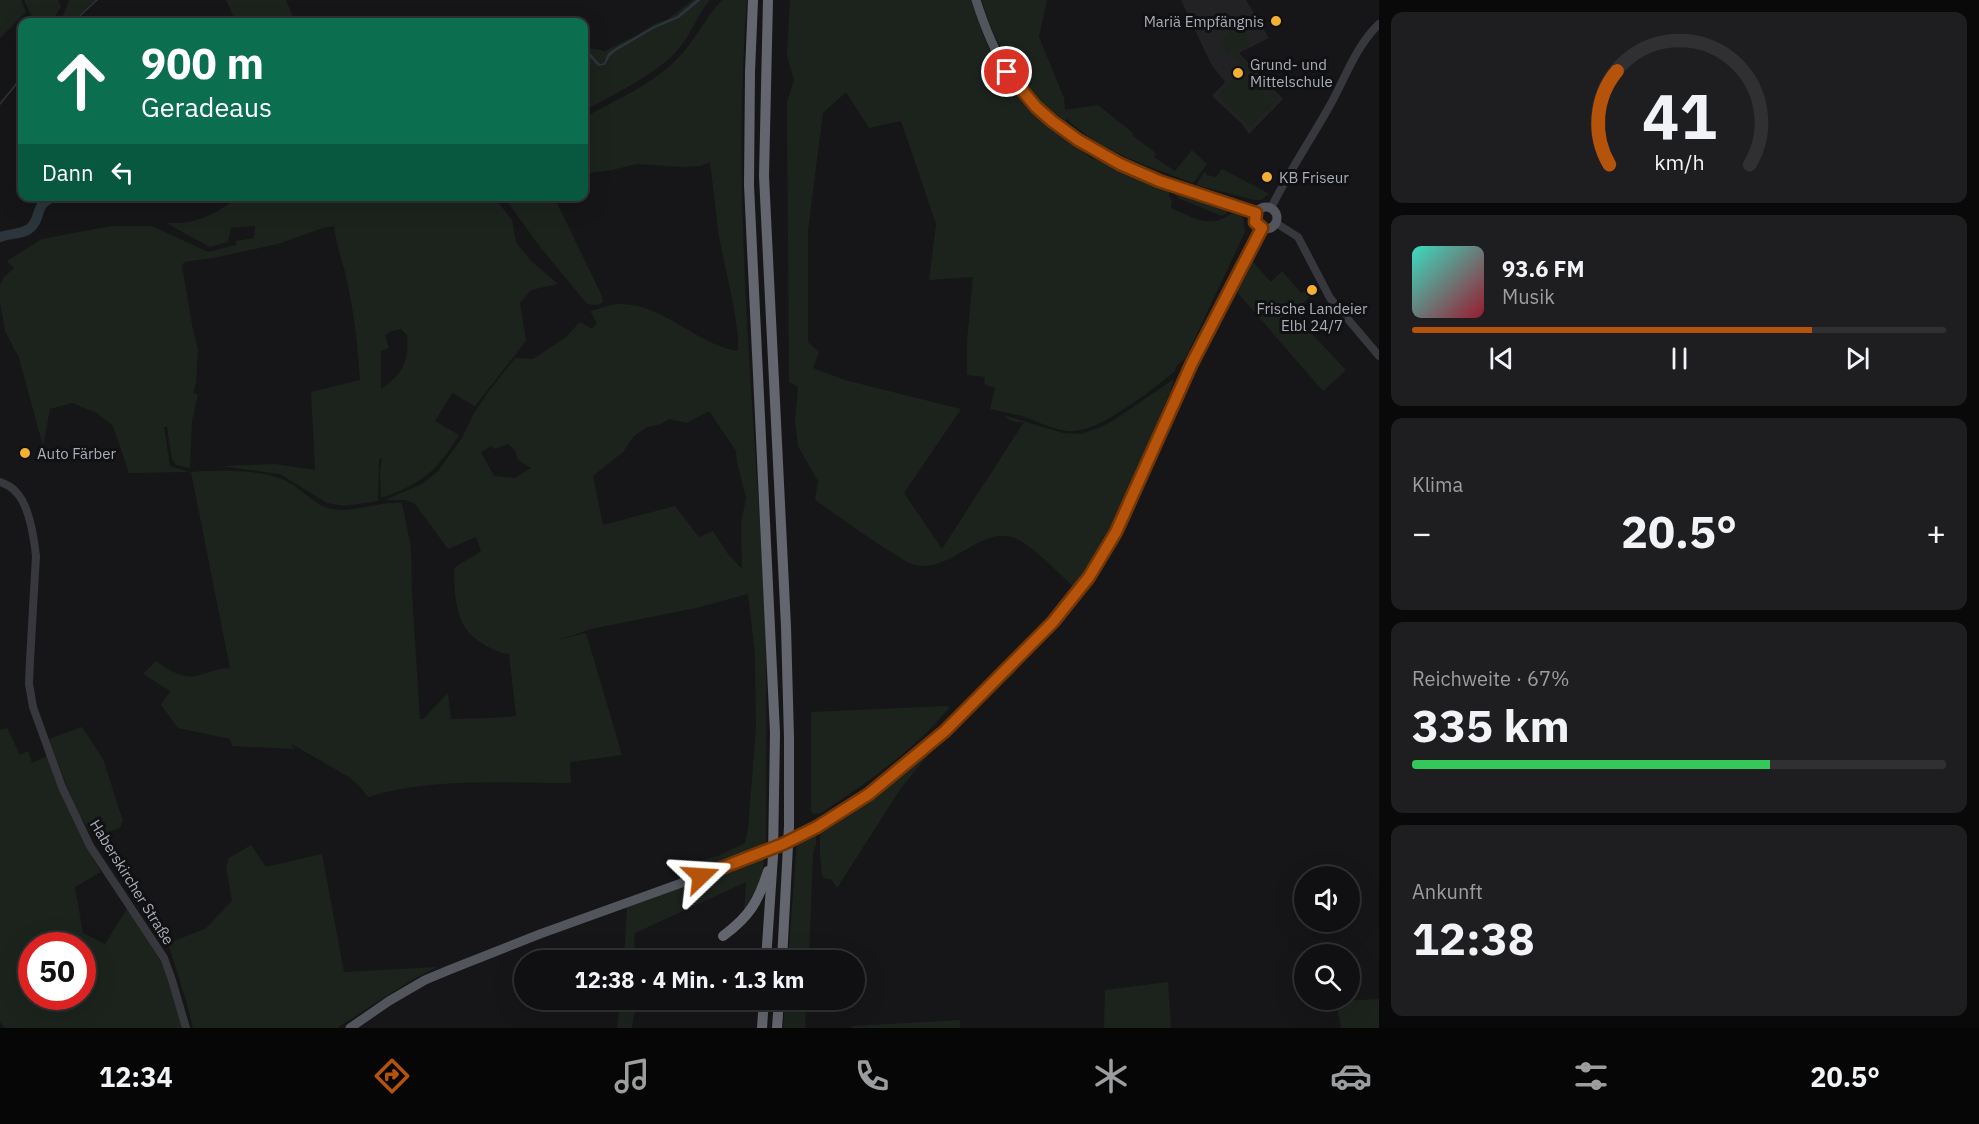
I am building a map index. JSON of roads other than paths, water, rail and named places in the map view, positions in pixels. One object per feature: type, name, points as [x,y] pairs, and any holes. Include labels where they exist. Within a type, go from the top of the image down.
[{"type":"highway","points":[[753,0],[749,185],[775,733],[767,950]]},
{"type":"highway","points":[[768,0],[764,176],[786,627],[789,738],[789,826],[783,950]]},
{"type":"highway","points":[[723,936],[747,916],[754,906],[760,896],[772,856]]},
{"type":"highway","points":[[762,1028],[763,1010]]},
{"type":"highway","points":[[777,1028],[778,1010]]},
{"type":"main road","points":[[976,0],[988,36],[1007,72],[1036,107],[1052,121],[1078,140],[1120,164],[1159,181],[1256,213]]},
{"type":"main road","points":[[1262,207],[1271,208],[1277,214],[1276,223],[1270,229],[1262,228],[1255,222],[1256,213],[1262,207]]},
{"type":"main road","points":[[350,1028],[389,1001],[449,969],[748,859],[817,827],[869,794],[945,731],[1053,622],[1089,577],[1125,513],[1173,402],[1262,228]]},
{"type":"street","points":[[1271,208],[1330,106],[1355,55],[1367,36],[1379,24]]},
{"type":"street","points":[[1276,223],[1298,237],[1330,298],[1379,356]]},
{"type":"street","name":"Haberskircher Straße","points":[[0,482],[20,495],[35,545],[29,684],[33,707],[62,787],[90,846],[164,958],[186,1028]]},
{"type":"waterway","points":[[77,18],[97,0]]},
{"type":"waterway","points":[[0,104],[18,82]]},
{"type":"waterway","points":[[0,237],[29,229],[46,201]]},
{"type":"place","name":"Mariä Empfängnis","points":[[1276,21]]},
{"type":"place","name":"Grund- und Mittelschule","points":[[1238,73]]},
{"type":"place","name":"KB Friseur","points":[[1267,177]]},
{"type":"place","name":"Frische Landeier Elbl 24/7","points":[[1312,290]]},
{"type":"place","name":"Auto Färber","points":[[25,453]]}]
